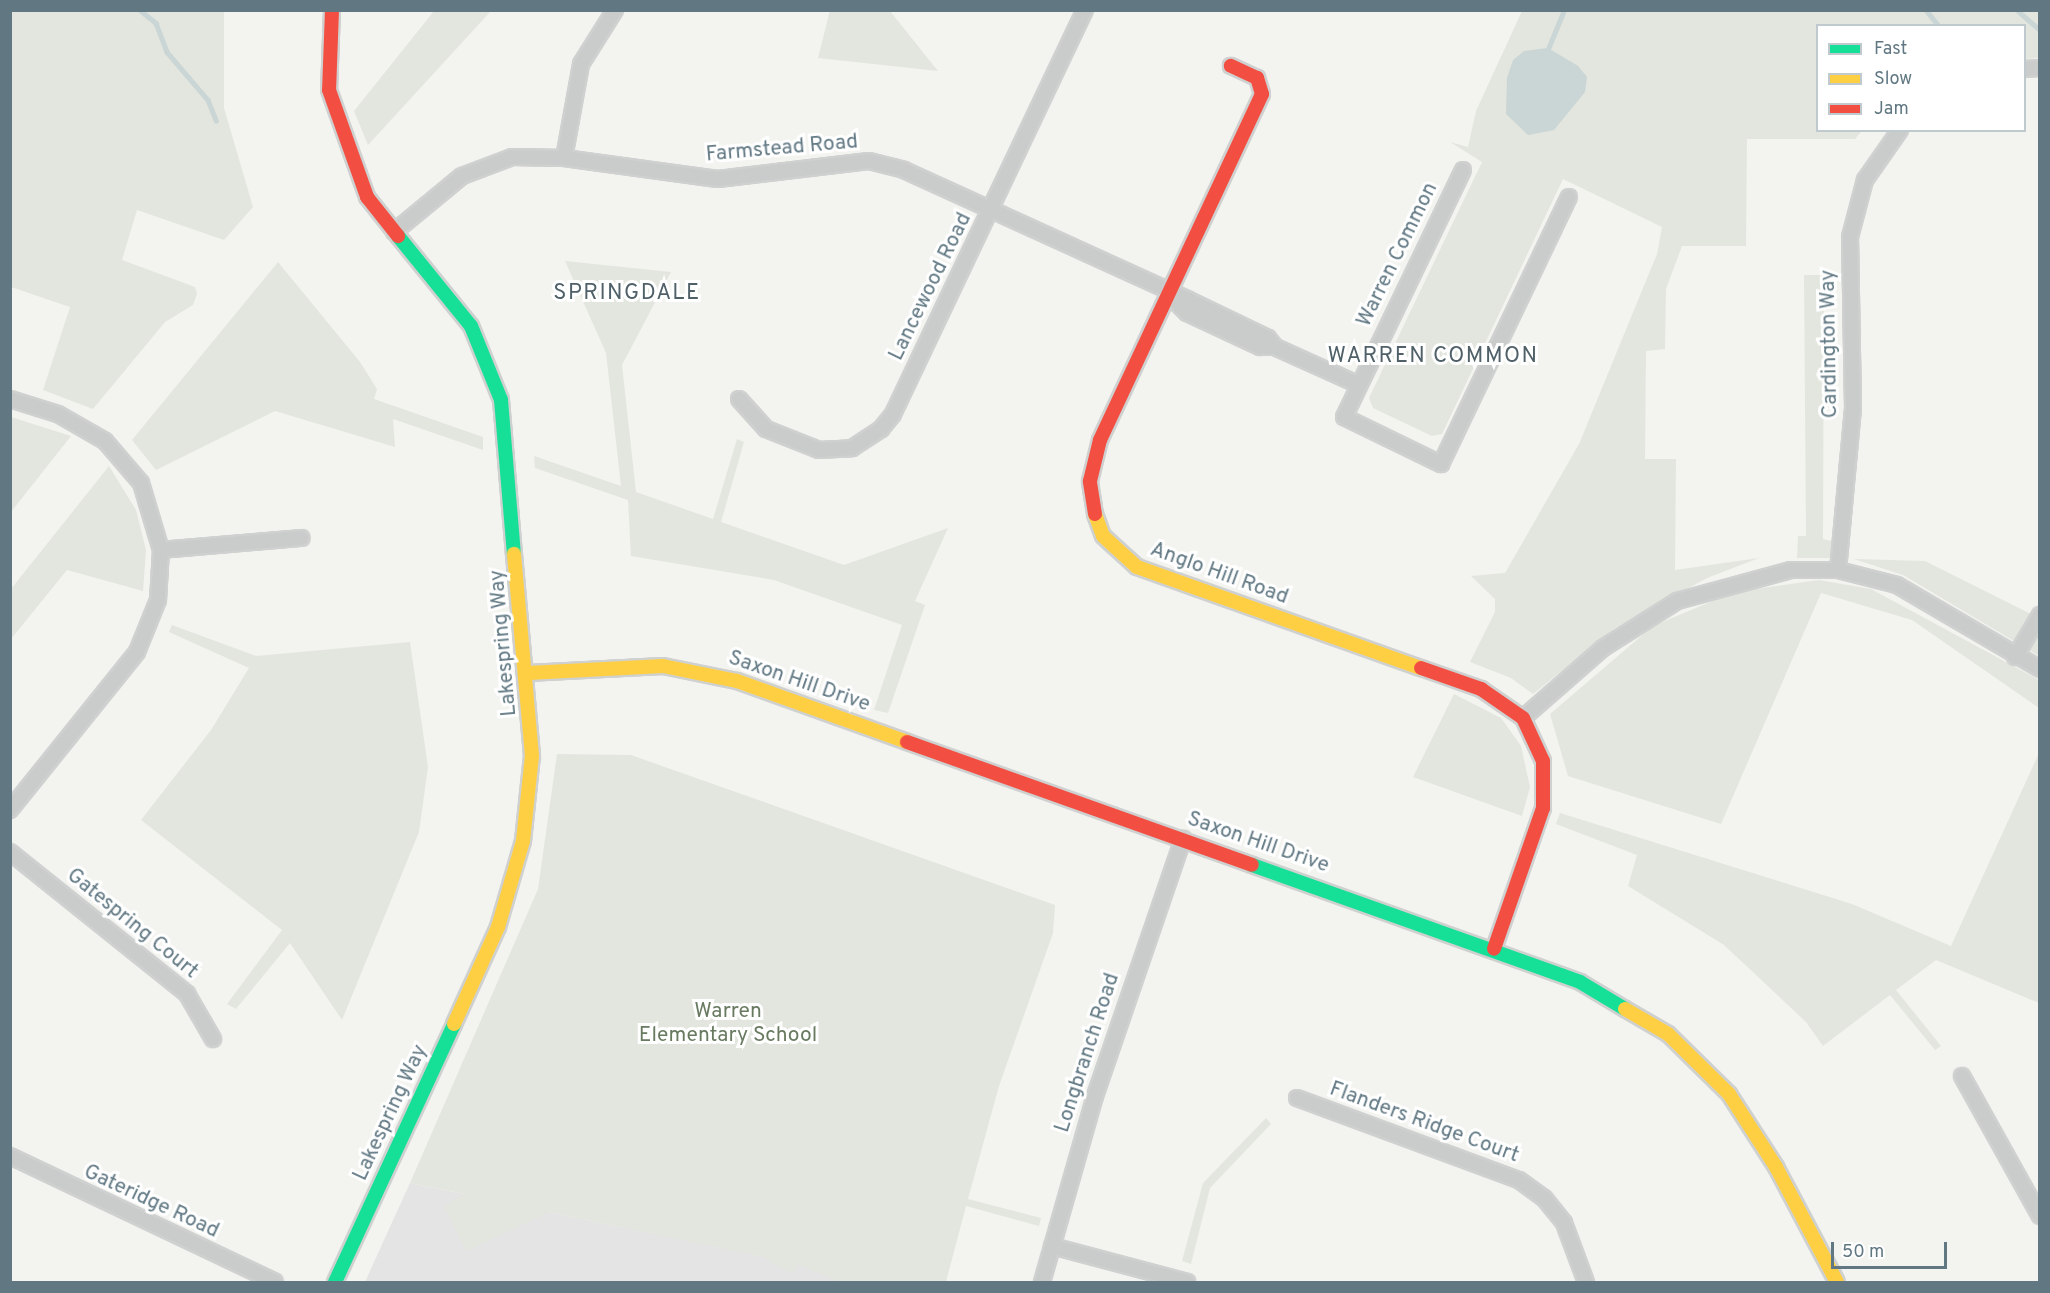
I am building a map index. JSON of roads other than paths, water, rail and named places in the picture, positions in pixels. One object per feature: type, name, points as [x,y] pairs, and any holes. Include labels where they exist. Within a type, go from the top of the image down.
[{"type":"street","name":"Lakespring Way","points":[[332,10],[329,90],[338,129],[367,197],[471,327],[501,400],[528,673],[529,801],[512,886],[469,994],[335,1282]]},
{"type":"street","points":[[564,158],[581,64],[615,10]]},
{"type":"street","name":"Lancewood Road","points":[[739,399],[750,415],[787,440],[835,450],[868,440],[893,414],[991,210],[1081,12]]},
{"type":"street","name":"Anglo Hill Road","points":[[1231,66],[1257,78],[1262,94],[1092,461],[1092,499],[1103,536],[1137,567],[1162,579],[1481,689],[1523,718]]},
{"type":"street","name":"Cardington Way","points":[[1839,570],[1853,408],[1850,237],[1865,180],[1899,132]]},
{"type":"street","name":"Farmstead Road","points":[[394,232],[434,195],[489,164],[512,157],[564,158],[718,179],[868,161],[904,170],[1170,296],[1268,338],[1275,347],[1359,385]]},
{"type":"street","name":"Warren Common","points":[[1463,170],[1344,417],[1441,464],[1569,197]]},
{"type":"street","points":[[10,399],[58,414],[105,441],[141,483],[161,550],[158,600],[137,652],[10,810]]},
{"type":"street","points":[[161,550],[301,538]]},
{"type":"street","points":[[1494,949],[1544,799],[1543,761],[1523,718],[1603,648],[1677,601],[1751,577],[1839,570],[1897,585],[2015,657],[2040,669]]},
{"type":"street","points":[[2015,657],[2040,615]]},
{"type":"street","name":"Saxon Hill Drive","points":[[528,673],[623,665],[698,671],[1494,949],[1634,1009],[1701,1063],[1752,1126],[1832,1281]]},
{"type":"street","name":"Longbranch Road","points":[[1042,1282],[1095,1096],[1183,839]]},
{"type":"street","name":"Gatespring Court","points":[[10,852],[187,994],[213,1040]]},
{"type":"street","points":[[1962,1076],[2040,1216]]},
{"type":"street","name":"Flanders Ridge Court","points":[[1297,1098],[1519,1180],[1564,1223],[1586,1282]]},
{"type":"street","name":"Gateridge Road","points":[[10,1156],[275,1282]]},
{"type":"street","points":[[1052,1246],[1187,1282]]},
{"type":"waterway","points":[[140,10],[156,23],[167,52],[208,100],[216,120]]},
{"type":"waterway","points":[[1548,49],[1564,10]]},
{"type":"waterway","points":[[1926,10],[1937,24]]},
{"type":"waterway","points":[[2017,10],[2040,30]]},
{"type":"district","name":"SPRINGDALE","points":[[627,294]]},
{"type":"district","name":"WARREN COMMON","points":[[1433,357]]},
{"type":"park label","name":"Warren Elementary School","points":[[728,1024]]}]
